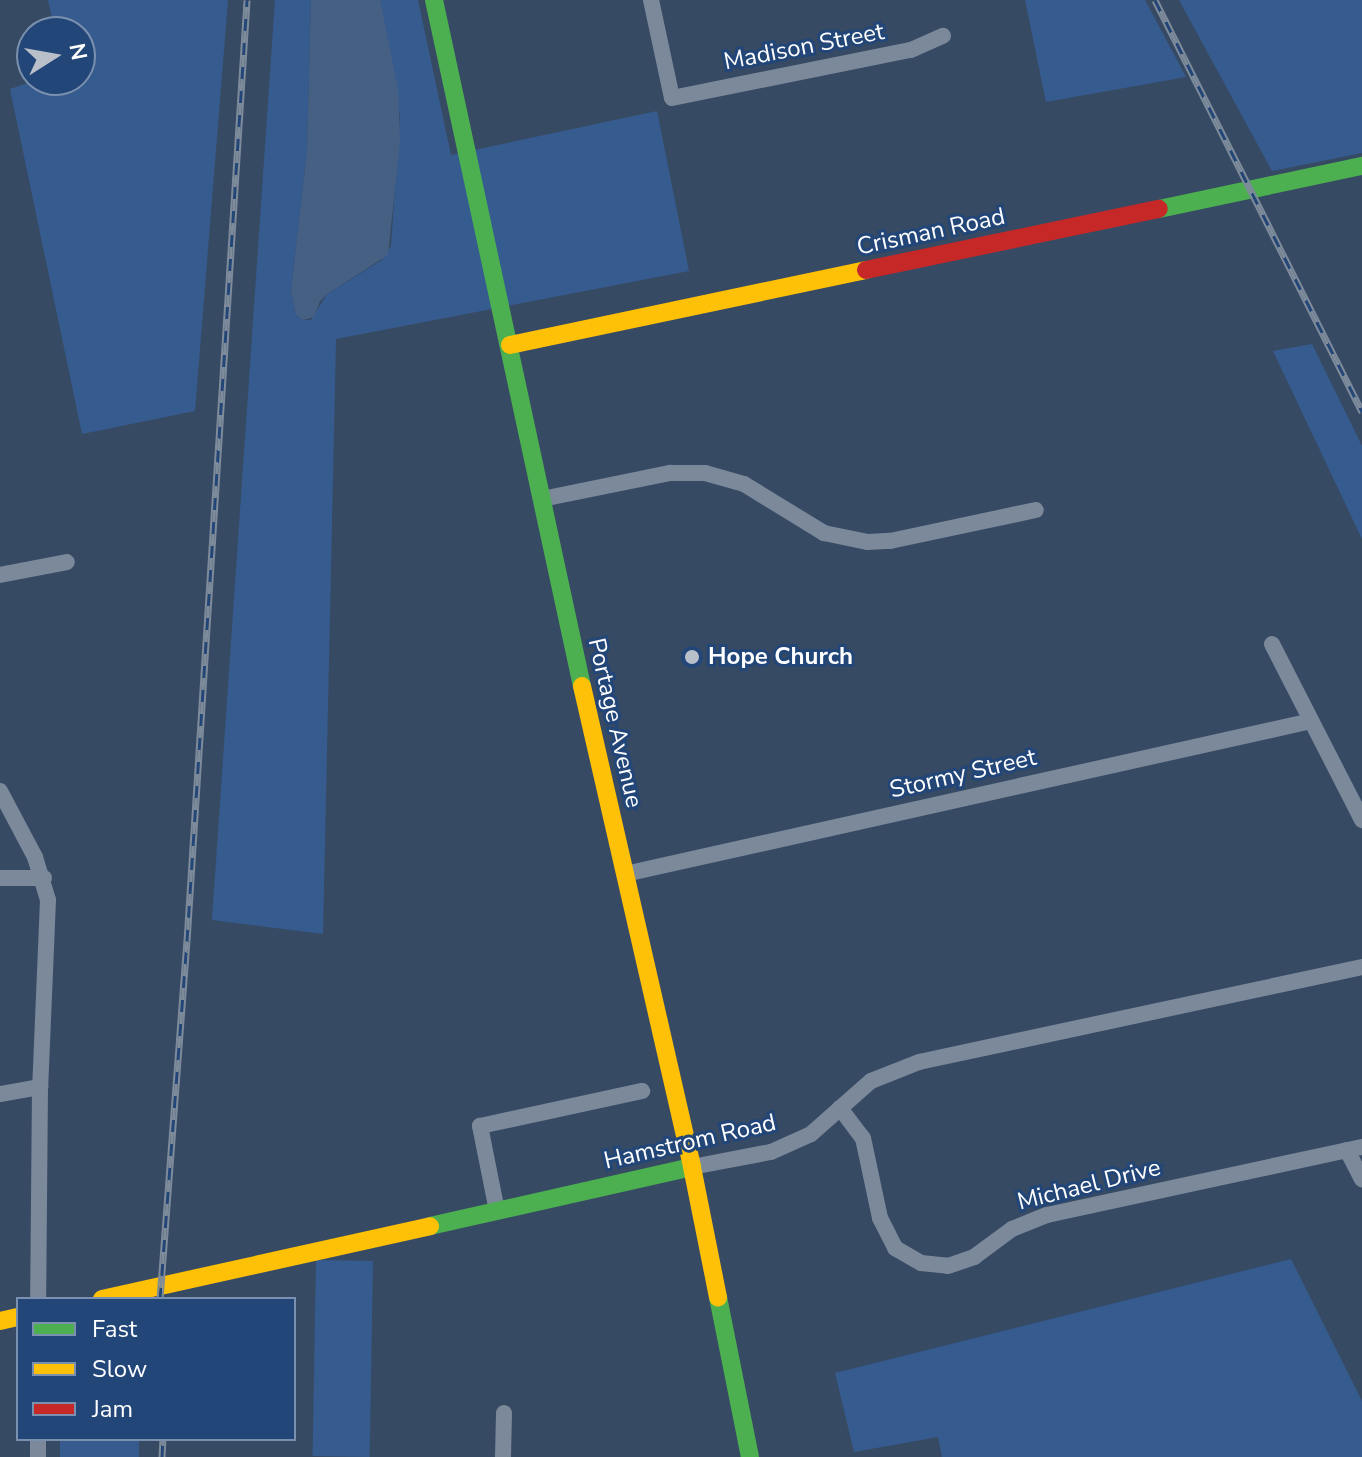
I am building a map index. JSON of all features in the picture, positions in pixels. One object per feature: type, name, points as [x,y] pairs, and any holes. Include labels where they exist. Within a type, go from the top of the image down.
[{"type":"street","name":"Portage Avenue","points":[[434,0],[692,1167],[750,1457]]},
{"type":"street","name":"Madison Street","points":[[651,0],[672,98],[911,50],[943,36]]},
{"type":"street","name":"Crisman Road","points":[[510,345],[1362,166]]},
{"type":"street","points":[[542,499],[670,473],[705,473],[744,484],[824,533],[868,542],[890,541],[1036,510]]},
{"type":"street","points":[[0,575],[67,562]]},
{"type":"street","points":[[1272,644],[1362,820]]},
{"type":"street","name":"Stormy Street","points":[[625,874],[1311,721]]},
{"type":"street","points":[[0,791],[44,878],[48,900],[40,1087],[38,1297]]},
{"type":"street","points":[[0,878],[44,878]]},
{"type":"street","name":"Hamstrom Road","points":[[111,1297],[771,1152],[811,1134],[871,1081],[919,1062],[1362,967]]},
{"type":"street","points":[[0,1094],[40,1087]]},
{"type":"street","points":[[497,1211],[480,1126],[642,1091]]},
{"type":"street","name":"Michael Drive","points":[[840,1108],[863,1138],[880,1218],[895,1248],[921,1263],[948,1266],[974,1257],[1012,1229],[1047,1215],[1355,1148]]},
{"type":"street","points":[[1355,1148],[1362,1179]]},
{"type":"street","points":[[503,1457],[504,1413]]},
{"type":"shaded area","points":[[48,0],[228,0],[195,411],[82,434],[10,89],[16,87],[16,96],[96,96],[96,16],[52,16]]},
{"type":"shaded area","points":[[275,0],[311,0],[307,151],[291,291],[296,315],[303,320],[311,320],[327,294],[382,260],[391,246],[400,117],[380,0],[418,0],[451,155],[657,111],[689,271],[336,339],[323,934],[212,920]]},
{"type":"shaded area","points":[[311,0],[380,0],[398,89],[400,141],[388,255],[327,294],[320,301],[314,317],[303,320],[296,315],[291,291],[307,151]]},
{"type":"shaded area","points":[[1025,0],[1145,0],[1186,77],[1046,102]]},
{"type":"shaded area","points":[[1179,0],[1362,0],[1362,153],[1272,171]]},
{"type":"shaded area","points":[[1312,344],[1362,446],[1362,539],[1273,351]]},
{"type":"shaded area","points":[[1291,1259],[1362,1401],[1362,1457],[942,1457],[938,1437],[854,1452],[835,1373]]},
{"type":"shaded area","points":[[316,1260],[373,1261],[370,1457],[313,1456]]},
{"type":"shaded area","points":[[60,1441],[139,1441],[139,1457],[60,1457]]},
{"type":"railway","points":[[160,1297],[187,941],[247,0]]},
{"type":"railway","points":[[1155,0],[1362,412]]},
{"type":"railway","points":[[162,1457],[163,1441]]},
{"type":"traffic: fast","points":[[434,0],[582,686]]},
{"type":"traffic: fast","points":[[1159,209],[1362,166]]},
{"type":"traffic: fast","points":[[430,1226],[692,1167]]},
{"type":"traffic: fast","points":[[718,1297],[750,1457]]},
{"type":"traffic: slow","points":[[510,345],[866,270]]},
{"type":"traffic: slow","points":[[582,686],[692,1167],[718,1297]]},
{"type":"traffic: slow","points":[[111,1297],[430,1226]]},
{"type":"traffic: slow","points":[[0,1321],[16,1317]]},
{"type":"traffic: jam","points":[[866,270],[1159,209]]},
{"type":"place","name":"Hope Church","points":[[692,657]]}]
